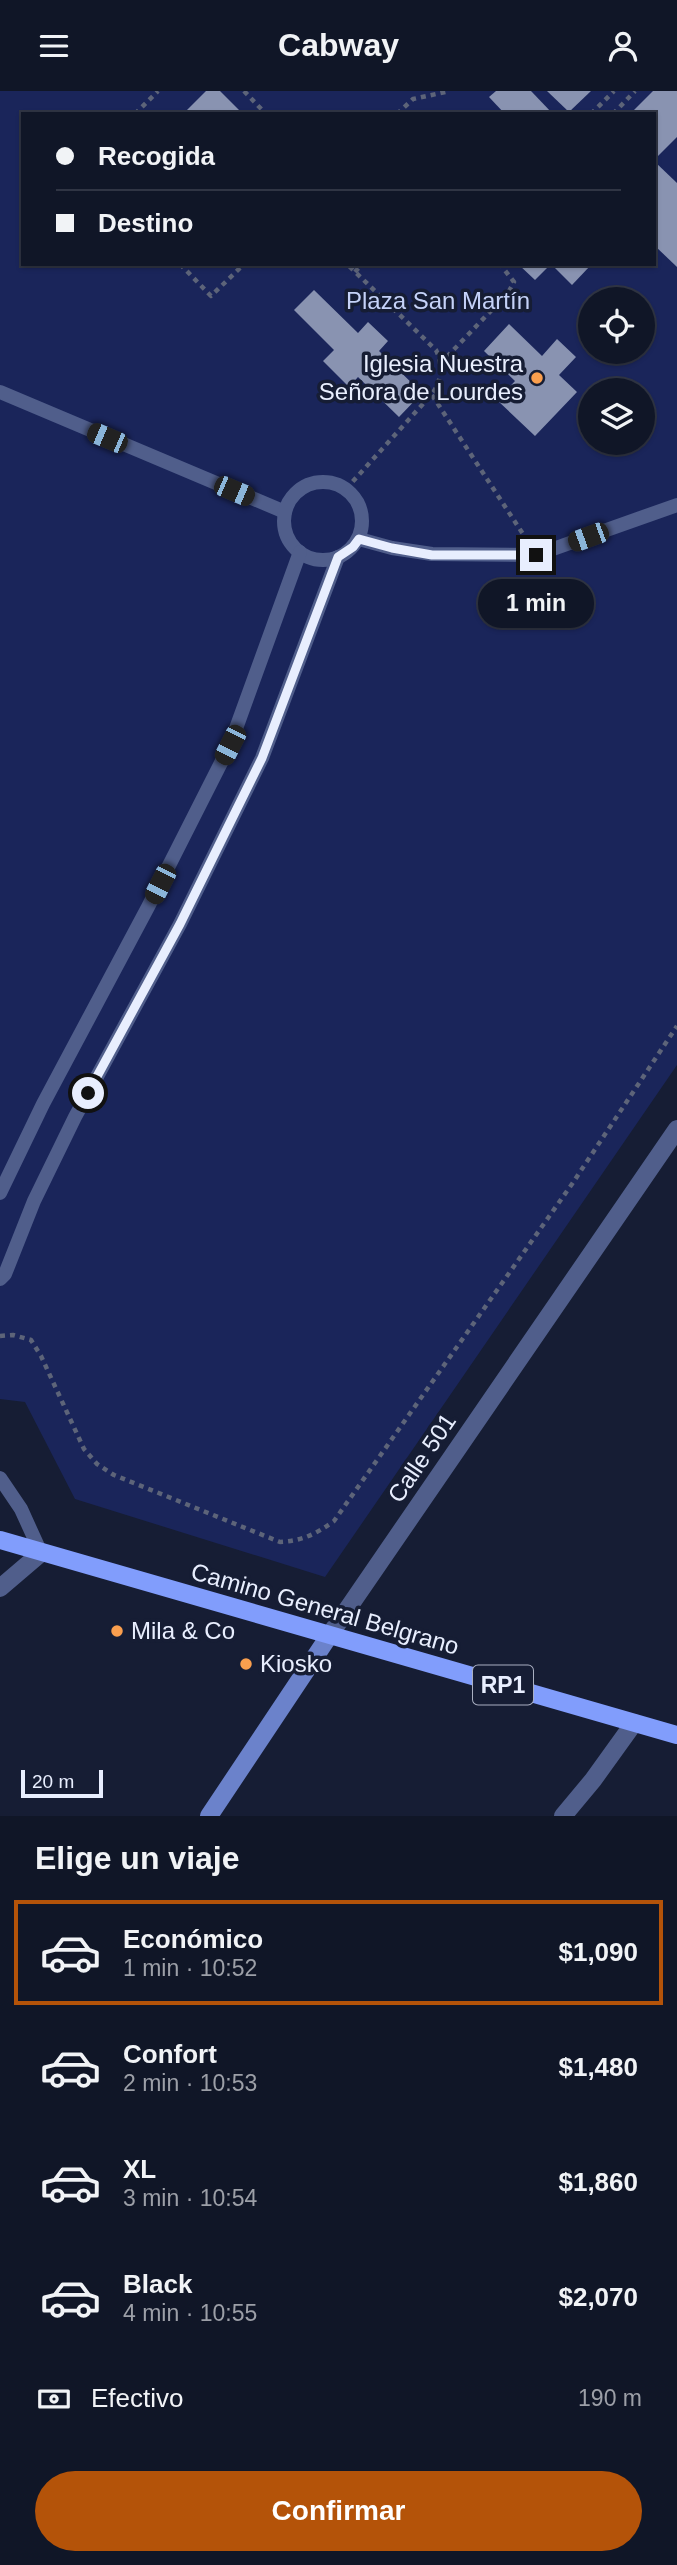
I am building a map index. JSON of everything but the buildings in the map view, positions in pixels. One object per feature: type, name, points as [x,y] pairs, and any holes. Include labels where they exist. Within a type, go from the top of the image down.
[{"type":"main road","name":"Camino General Belgrano","points":[[0,1540],[677,1735]]},
{"type":"street","name":"Calle 501","points":[[209,1816],[329,1636],[677,1129]]},
{"type":"street","points":[[0,1588],[41,1553]]},
{"type":"street","points":[[563,1816],[634,1723]]},
{"type":"lane","points":[[0,392],[285,512]]},
{"type":"lane","points":[[322,482],[346,489],[354,496],[363,517],[359,539],[353,547],[338,557],[318,560],[300,552],[286,534],[285,512],[290,500],[310,484],[322,482]]},
{"type":"lane","points":[[359,539],[432,555],[536,555],[677,505]]},
{"type":"lane","points":[[0,1193],[43,1104],[148,907],[230,745],[300,552]]},
{"type":"lane","points":[[0,1279],[5,1274],[34,1201],[75,1117],[180,924],[262,758],[338,557]]},
{"type":"lane","points":[[0,1478],[21,1509],[41,1553]]},
{"type":"path","points":[[137,112],[158,91]]},
{"type":"path","points":[[244,91],[264,112]]},
{"type":"path","points":[[399,112],[413,99],[450,91]]},
{"type":"path","points":[[593,112],[614,91]]},
{"type":"path","points":[[615,112],[635,91]]},
{"type":"path","points":[[182,266],[211,296],[242,266]]},
{"type":"path","points":[[346,489],[439,385],[440,364],[436,350],[349,266]]},
{"type":"path","points":[[355,272],[360,266]]},
{"type":"path","points":[[440,364],[508,293],[514,282],[502,266]]},
{"type":"path","points":[[431,395],[536,555]]},
{"type":"path","points":[[0,1336],[13,1335],[31,1340],[84,1448],[97,1464],[114,1475],[279,1542],[297,1541],[316,1534],[334,1521],[564,1195],[677,1026]]},
{"type":"green space","name":"Plaza San Martín","points":[[0,91],[677,91],[677,1065],[325,1577],[75,1499],[25,1402],[0,1399]]},
{"type":"place","name":"Iglesia Nuestra Señora de Lourdes","points":[[537,378]]},
{"type":"place","name":"Mila & Co","points":[[117,1631]]},
{"type":"place","name":"Kiosko","points":[[246,1664]]},
{"type":"route","points":[[88,1093],[180,924],[262,758],[338,557],[347,553],[359,539],[432,555],[536,555]]}]
